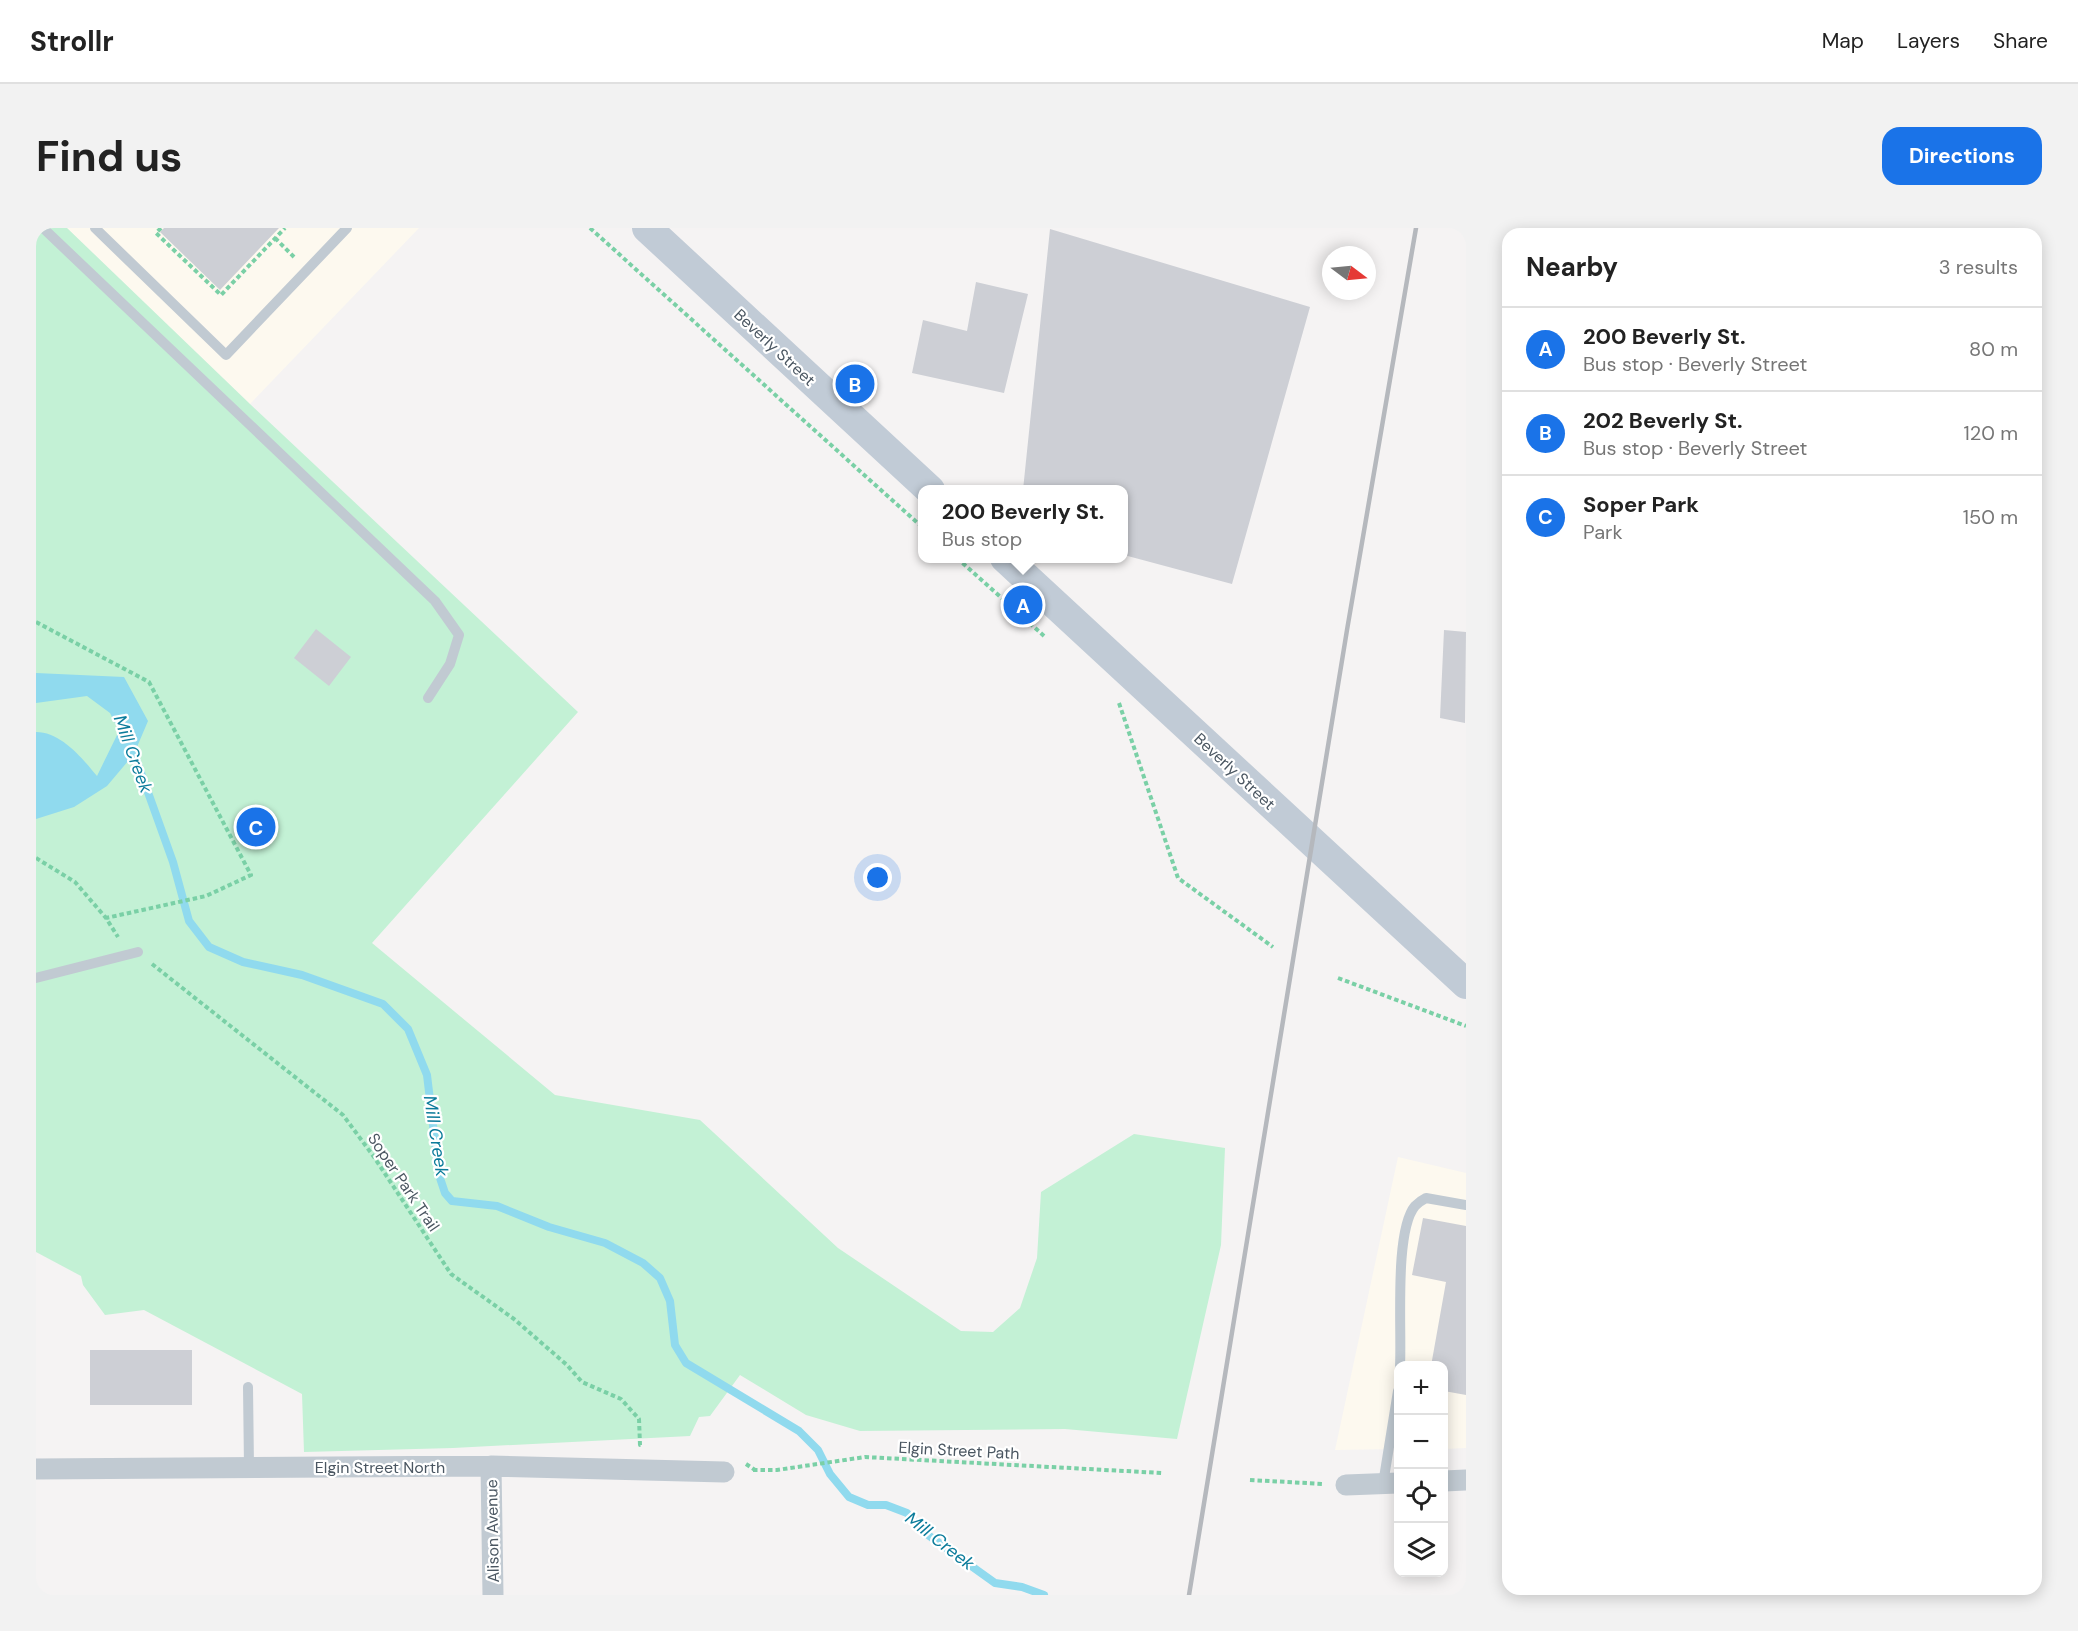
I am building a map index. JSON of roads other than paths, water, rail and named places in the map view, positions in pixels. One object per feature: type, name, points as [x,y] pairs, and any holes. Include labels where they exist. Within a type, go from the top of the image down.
[{"type":"main road","name":"Beverly Street","points":[[647,228],[926,485]]},
{"type":"main road","name":"Beverly Street","points":[[1010,563],[1466,984]]},
{"type":"street","name":"Elgin Street North","points":[[36,1468],[732,1465]]},
{"type":"street","name":"Alison Avenue","points":[[491,1466],[493,1595]]},
{"type":"street","points":[[1448,1481],[1466,1480]]},
{"type":"street","points":[[1346,1485],[1391,1484]]},
{"type":"lane","points":[[43,228],[435,601],[459,635],[450,664],[428,698]]},
{"type":"lane","points":[[95,228],[226,354],[347,228]]},
{"type":"lane","points":[[36,978],[138,952]]},
{"type":"lane","points":[[1400,1361],[1400,1296],[1404,1235],[1409,1216],[1414,1207],[1426,1198],[1466,1205]]},
{"type":"lane","points":[[248,1387],[249,1467]]},
{"type":"lane","points":[[1391,1484],[1396,1415]]},
{"type":"water","points":[[36,673],[124,677],[148,721],[134,754],[107,786],[74,807],[36,819],[36,732],[54,736],[62,741],[78,754],[97,776],[119,731],[110,713],[87,696],[36,703]]},
{"type":"waterway","name":"Mill Creek","points":[[131,745],[173,862],[189,921],[209,947],[243,962],[302,975],[383,1004],[408,1029],[427,1075],[439,1175],[445,1193],[452,1201],[497,1206],[549,1227],[605,1243],[643,1263],[660,1278],[670,1301],[675,1345],[686,1363],[799,1431],[818,1450],[830,1474],[849,1497],[868,1505],[886,1505],[907,1513],[921,1530],[995,1583],[1022,1587],[1044,1595]]},
{"type":"railway","points":[[1189,1595],[1347,630],[1416,228]]},
{"type":"place","name":"202 Beverly St.","points":[[855,384]]},
{"type":"place","name":"200 Beverly St.","points":[[1023,605]]},
{"type":"place","name":"Soper Park","points":[[256,827]]}]
